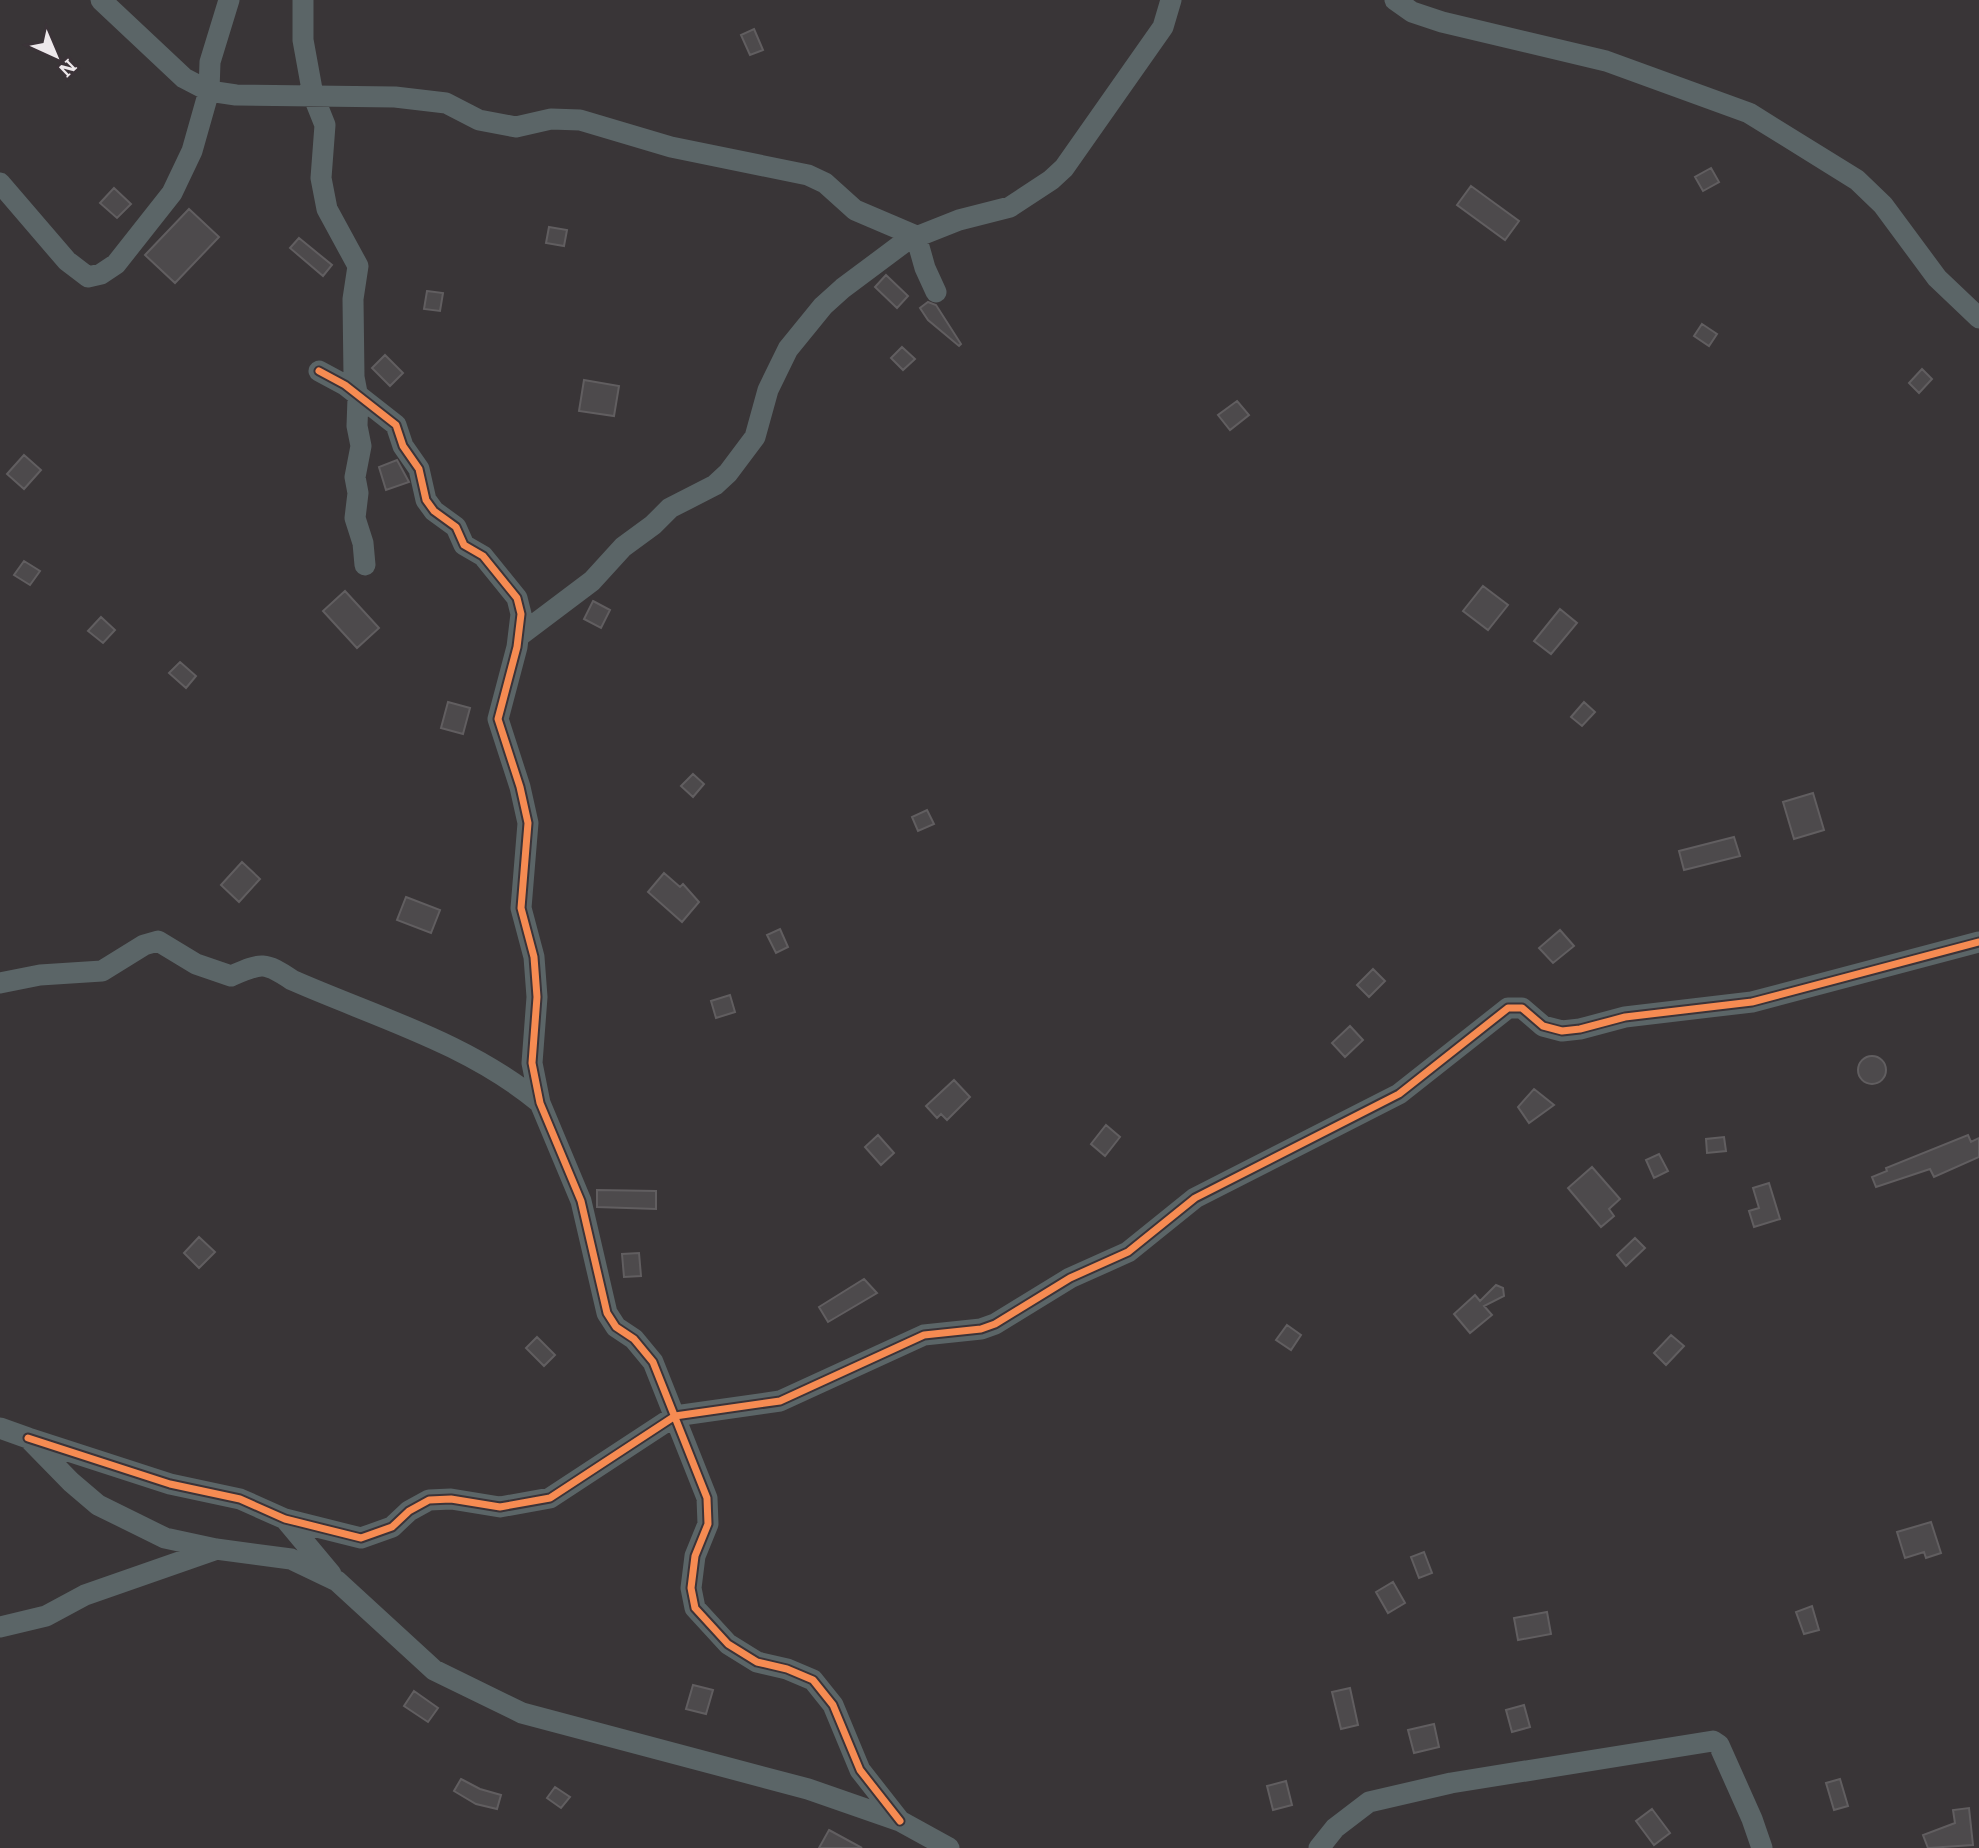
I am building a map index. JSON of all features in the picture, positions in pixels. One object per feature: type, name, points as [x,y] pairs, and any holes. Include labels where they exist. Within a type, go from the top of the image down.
[{"type":"street","points":[[101,0],[184,78],[209,91],[236,95],[395,97],[446,103],[479,120],[516,127],[561,118],[590,122],[671,147],[808,175],[825,183],[855,210],[916,236],[936,292]]},
{"type":"street","points":[[0,183],[67,261],[89,277],[101,274],[116,264],[172,193],[192,151],[209,91],[210,62],[229,0]]},
{"type":"street","points":[[303,0],[303,40],[313,95],[326,125],[321,178],[327,209],[358,266],[353,299],[354,377],[361,446],[355,477],[358,493],[355,518],[363,543],[365,565]]},
{"type":"street","points":[[519,636],[592,580],[623,547],[653,525],[670,508],[715,485],[728,473],[755,437],[768,390],[789,349],[810,322],[843,288],[916,236],[959,220],[1010,207],[1051,180],[1064,168],[1163,27],[1171,0]]},
{"type":"street","points":[[1395,0],[1412,12],[1442,22],[1606,61],[1749,113],[1857,180],[1883,205],[1937,278],[1979,318]]},
{"type":"street","points":[[319,371],[345,385],[358,398],[396,425],[403,446],[419,468],[426,500],[434,511],[456,527],[464,545],[482,556],[517,598],[521,614],[519,636],[498,719],[528,823],[521,916],[534,957],[537,997],[532,1063],[540,1103],[581,1202],[607,1313],[616,1327],[649,1355],[707,1498],[708,1524],[695,1556],[691,1588],[695,1608],[727,1644],[757,1662],[801,1673],[813,1680],[833,1705],[860,1770],[900,1821]]},
{"type":"street","points":[[0,983],[40,975],[102,971],[144,945],[158,941],[195,964],[231,976],[259,964],[272,966],[292,980],[428,1036],[490,1066],[540,1103]]},
{"type":"street","points":[[0,1428],[50,1442],[170,1484],[240,1499],[285,1519],[361,1538],[379,1534],[429,1500],[452,1499],[500,1507],[550,1498],[675,1416],[780,1401],[924,1335],[981,1329],[995,1324],[1070,1278],[1128,1252],[1195,1198],[1399,1094],[1508,1008],[1522,1008],[1542,1026],[1562,1031],[1571,1030],[1625,1017],[1752,1002],[1979,942]]},
{"type":"street","points":[[686,1444],[705,1411]]},
{"type":"street","points":[[28,1438],[97,1505],[164,1538],[216,1549],[292,1559],[337,1581]]},
{"type":"street","points":[[285,1519],[337,1581],[434,1671],[522,1713],[808,1789],[900,1821],[949,1848]]},
{"type":"street","points":[[0,1626],[46,1616],[85,1595],[216,1549]]},
{"type":"street","points":[[1319,1848],[1335,1828],[1369,1802],[1451,1783],[1713,1741],[1719,1745],[1725,1758],[1762,1848]]},
{"type":"building","points":[[754,29],[763,50],[750,55],[741,35]]},
{"type":"building","points":[[1711,168],[1719,182],[1703,191],[1695,177]]},
{"type":"building","points":[[1471,186],[1519,221],[1505,240],[1457,205]]},
{"type":"building","points":[[114,188],[131,204],[117,218],[100,203]]},
{"type":"building","points":[[189,209],[219,237],[175,283],[145,255]]},
{"type":"building","points":[[549,227],[567,230],[564,246],[546,243]]},
{"type":"building","points":[[299,238],[332,265],[323,276],[290,248]]},
{"type":"building","points":[[886,275],[908,296],[897,308],[875,287]]},
{"type":"building","points":[[427,291],[443,293],[440,311],[424,309]]},
{"type":"building","points":[[928,302],[936,305],[961,344],[959,346],[928,320],[920,308]]},
{"type":"building","points":[[1702,324],[1717,334],[1709,346],[1694,336]]},
{"type":"building","points":[[902,347],[915,359],[903,370],[891,358]]},
{"type":"building","points":[[385,355],[403,373],[390,386],[372,368]]},
{"type":"building","points":[[1922,369],[1932,379],[1919,393],[1909,383]]},
{"type":"building","points":[[584,380],[619,386],[614,416],[579,411]]},
{"type":"building","points":[[1237,401],[1249,415],[1230,430],[1218,415]]},
{"type":"building","points":[[24,455],[41,470],[24,489],[7,474]]},
{"type":"building","points":[[397,460],[409,482],[386,490],[379,467]]},
{"type":"building","points":[[24,561],[40,571],[30,585],[14,575]]},
{"type":"building","points":[[1483,586],[1508,605],[1488,630],[1463,611]]},
{"type":"building","points":[[345,591],[379,628],[357,648],[323,611]]},
{"type":"building","points":[[593,601],[610,610],[601,628],[584,619]]},
{"type":"building","points":[[1560,609],[1577,623],[1551,654],[1534,641]]},
{"type":"building","points":[[101,617],[115,630],[103,643],[88,631]]},
{"type":"building","points":[[180,662],[196,676],[186,688],[169,673]]},
{"type":"building","points":[[448,702],[470,708],[463,734],[441,728]]},
{"type":"building","points":[[1584,702],[1595,712],[1582,726],[1571,717]]},
{"type":"building","points":[[693,774],[704,784],[693,797],[681,786]]},
{"type":"building","points":[[1813,793],[1824,830],[1794,839],[1783,802]]},
{"type":"building","points":[[927,810],[934,824],[918,831],[912,817]]},
{"type":"building","points":[[1734,837],[1740,856],[1684,870],[1679,851]]},
{"type":"building","points":[[242,862],[260,879],[239,902],[221,885]]},
{"type":"building","points":[[664,873],[680,887],[683,884],[699,902],[682,922],[648,892]]},
{"type":"building","points":[[406,897],[440,910],[431,933],[397,920]]},
{"type":"building","points":[[780,929],[788,947],[776,953],[767,935]]},
{"type":"building","points":[[1560,930],[1574,946],[1553,963],[1539,948]]},
{"type":"building","points":[[1373,969],[1385,981],[1369,997],[1357,985]]},
{"type":"building","points":[[730,995],[735,1012],[716,1018],[711,1001]]},
{"type":"building","points":[[1350,1026],[1363,1040],[1345,1057],[1332,1043]]},
{"type":"building","points":[[1872,1056],[1882,1060],[1886,1070],[1882,1080],[1872,1084],[1862,1080],[1858,1070],[1862,1060]]},
{"type":"building","points":[[954,1080],[970,1097],[947,1120],[941,1114],[937,1118],[926,1106]]},
{"type":"building","points":[[1534,1089],[1554,1105],[1529,1123],[1518,1107]]},
{"type":"building","points":[[1106,1125],[1120,1137],[1105,1156],[1091,1144]]},
{"type":"building","points":[[878,1135],[894,1153],[881,1165],[865,1147]]},
{"type":"building","points":[[1968,1135],[1971,1142],[1979,1138],[1979,1157],[1934,1177],[1930,1169],[1876,1187],[1872,1177],[1887,1171],[1886,1168]]},
{"type":"building","points":[[1724,1137],[1726,1151],[1707,1153],[1706,1139]]},
{"type":"building","points":[[1659,1154],[1668,1171],[1654,1178],[1646,1160]]},
{"type":"building","points":[[1592,1167],[1620,1199],[1609,1209],[1614,1216],[1601,1227],[1568,1188]]},
{"type":"building","points":[[1769,1183],[1780,1219],[1754,1227],[1749,1211],[1759,1208],[1753,1188]]},
{"type":"building","points":[[597,1190],[656,1191],[656,1209],[597,1207]]},
{"type":"building","points":[[199,1237],[215,1252],[199,1268],[184,1253]]},
{"type":"building","points":[[1635,1238],[1645,1248],[1626,1266],[1617,1255]]},
{"type":"building","points":[[639,1253],[641,1276],[624,1277],[622,1254]]},
{"type":"building","points":[[864,1279],[877,1293],[828,1322],[819,1307]]},
{"type":"building","points":[[1496,1285],[1503,1288],[1504,1296],[1484,1306],[1492,1315],[1470,1333],[1454,1314],[1475,1295],[1480,1301]]},
{"type":"building","points":[[1287,1325],[1301,1335],[1291,1350],[1276,1340]]},
{"type":"building","points":[[1671,1335],[1684,1346],[1666,1365],[1654,1353]]},
{"type":"building","points":[[537,1337],[555,1355],[544,1366],[526,1348]]},
{"type":"building","points":[[1931,1522],[1941,1553],[1926,1558],[1924,1552],[1905,1558],[1897,1532]]},
{"type":"building","points":[[1424,1552],[1432,1573],[1419,1578],[1411,1557]]},
{"type":"building","points":[[1393,1582],[1405,1603],[1388,1613],[1376,1592]]},
{"type":"building","points":[[1812,1606],[1819,1630],[1804,1634],[1796,1612]]},
{"type":"building","points":[[1547,1612],[1551,1634],[1518,1640],[1514,1618]]},
{"type":"building","points":[[693,1685],[713,1690],[706,1714],[686,1709]]},
{"type":"building","points":[[1350,1688],[1358,1725],[1341,1729],[1332,1692]]},
{"type":"building","points":[[414,1691],[438,1708],[428,1722],[404,1706]]},
{"type":"building","points":[[1524,1705],[1530,1727],[1512,1732],[1506,1710]]},
{"type":"building","points":[[1434,1724],[1439,1747],[1414,1753],[1408,1730]]},
{"type":"building","points":[[461,1779],[480,1789],[501,1795],[497,1809],[476,1804],[454,1791]]},
{"type":"building","points":[[1840,1779],[1848,1806],[1834,1810],[1826,1783]]},
{"type":"building","points":[[1286,1781],[1292,1805],[1273,1810],[1267,1786]]},
{"type":"building","points":[[555,1787],[570,1797],[561,1808],[547,1798]]},
{"type":"building","points":[[1969,1808],[1973,1845],[1928,1848],[1923,1835],[1955,1823],[1953,1810]]},
{"type":"building","points":[[1652,1809],[1670,1833],[1654,1845],[1636,1821]]},
{"type":"building","points":[[829,1830],[862,1848],[819,1848]]},
{"type":"cycle path","points":[[319,371],[345,385],[396,425],[403,446],[419,469],[426,500],[434,511],[456,527],[464,545],[483,556],[517,598],[521,614],[517,647],[498,719],[520,787],[528,823],[521,908],[534,957],[537,997],[532,1063],[540,1103],[581,1201],[607,1313],[616,1327],[634,1339],[653,1362],[707,1498],[708,1524],[695,1556],[691,1588],[695,1608],[728,1644],[757,1662],[787,1669],[813,1680],[833,1705],[860,1770],[900,1821]]},
{"type":"cycle path","points":[[28,1438],[170,1484],[240,1499],[285,1519],[361,1538],[392,1527],[409,1511],[429,1500],[451,1499],[500,1507],[550,1498],[675,1416],[780,1401],[924,1335],[981,1329],[995,1324],[1070,1278],[1128,1252],[1195,1198],[1399,1094],[1508,1008],[1522,1008],[1543,1026],[1562,1031],[1580,1029],[1625,1017],[1752,1002],[1979,942]]}]
